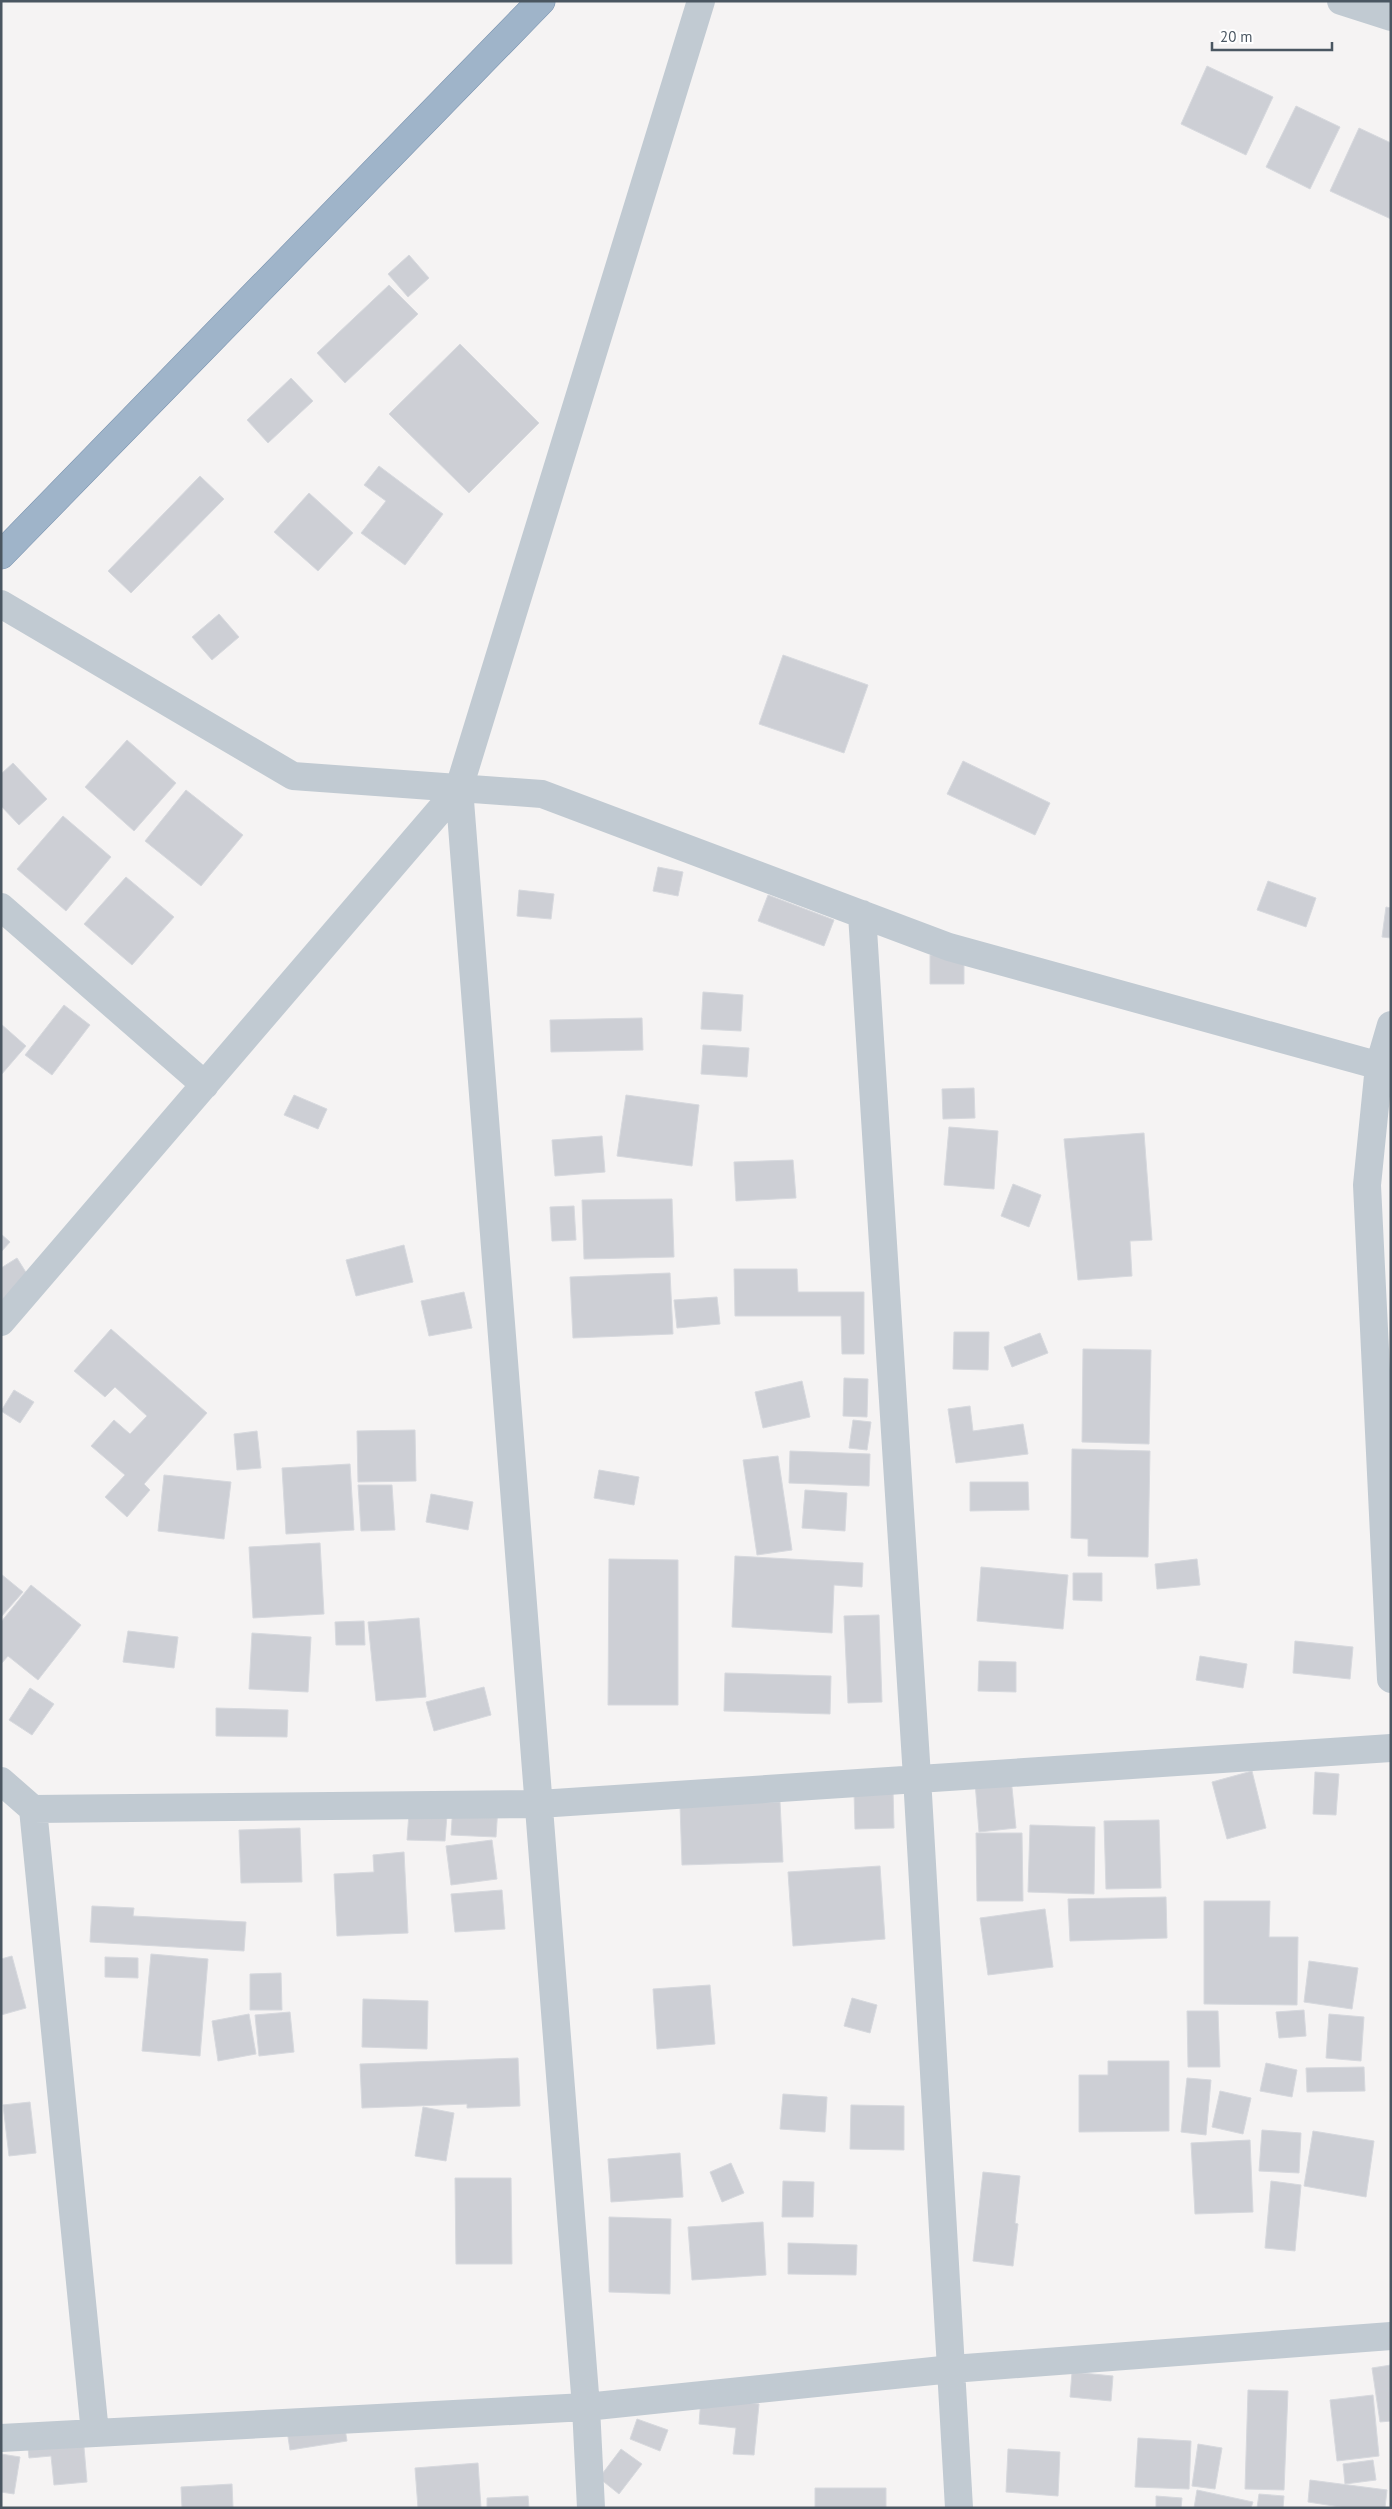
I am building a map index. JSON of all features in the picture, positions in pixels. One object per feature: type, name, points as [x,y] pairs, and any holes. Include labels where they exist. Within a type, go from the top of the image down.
[{"type":"highway","points":[[1,555],[540,1]]},
{"type":"street","points":[[591,2508],[586,2407],[459,788],[701,1]]},
{"type":"street","points":[[1341,1],[1391,17]]},
{"type":"street","points":[[1,604],[293,776],[542,794],[949,946],[1385,1067]]},
{"type":"street","points":[[1,1322],[459,788]]},
{"type":"street","points":[[1,908],[205,1085]]},
{"type":"street","points":[[862,914],[917,1777],[960,2508]]},
{"type":"street","points":[[1391,1025],[1367,1185],[1391,1679]]},
{"type":"street","points":[[1,1781],[33,1809],[539,1804],[917,1777],[1391,1748]]},
{"type":"street","points":[[33,1809],[95,2433]]},
{"type":"street","points":[[1,2438],[586,2407],[952,2369],[1391,2336]]},
{"type":"building","points":[[1207,66],[1273,97],[1246,155],[1181,124]]},
{"type":"building","points":[[1296,106],[1340,127],[1310,189],[1266,167]]},
{"type":"building","points":[[1359,128],[1391,143],[1391,219],[1330,191]]},
{"type":"building","points":[[409,255],[429,278],[408,297],[388,274]]},
{"type":"building","points":[[389,285],[418,314],[345,383],[317,353]]},
{"type":"building","points":[[460,344],[539,423],[469,493],[389,414]]},
{"type":"building","points":[[291,378],[313,401],[268,443],[247,420]]},
{"type":"building","points":[[379,466],[443,514],[405,565],[361,533],[386,501],[364,485]]},
{"type":"building","points":[[200,476],[224,499],[131,593],[108,571]]},
{"type":"building","points":[[309,493],[353,533],[318,571],[274,532]]},
{"type":"building","points":[[219,614],[239,637],[212,660],[192,637]]},
{"type":"building","points":[[783,655],[868,685],[844,753],[759,724]]},
{"type":"building","points":[[127,740],[176,783],[134,831],[85,787]]},
{"type":"building","points":[[963,761],[1050,803],[1035,835],[947,794]]},
{"type":"building","points":[[13,763],[47,799],[19,825],[1,806],[1,774]]},
{"type":"building","points":[[186,790],[243,835],[201,886],[145,841]]},
{"type":"building","points":[[63,816],[111,857],[66,911],[17,869]]},
{"type":"building","points":[[658,867],[683,872],[678,896],[653,891]]},
{"type":"building","points":[[126,877],[174,917],[132,965],[84,924]]},
{"type":"building","points":[[1268,881],[1316,898],[1306,927],[1257,910]]},
{"type":"building","points":[[519,890],[554,894],[551,919],[517,916]]},
{"type":"building","points":[[768,895],[834,920],[824,946],[758,921]]},
{"type":"building","points":[[1386,907],[1391,908],[1391,938],[1382,937]]},
{"type":"building","points":[[930,955],[964,956],[964,984],[930,984]]},
{"type":"building","points":[[703,992],[743,995],[741,1031],[701,1029]]},
{"type":"building","points":[[64,1005],[90,1025],[52,1075],[25,1055]]},
{"type":"building","points":[[642,1018],[643,1050],[551,1052],[550,1020]]},
{"type":"building","points":[[1,1024],[26,1046],[1,1075]]},
{"type":"building","points":[[703,1045],[749,1048],[747,1077],[701,1074]]},
{"type":"building","points":[[974,1088],[975,1118],[943,1119],[942,1089]]},
{"type":"building","points":[[294,1095],[327,1109],[318,1129],[284,1115]]},
{"type":"building","points":[[626,1095],[699,1105],[692,1166],[617,1156]]},
{"type":"building","points":[[949,1127],[998,1131],[994,1189],[944,1185]]},
{"type":"building","points":[[1144,1133],[1152,1240],[1130,1241],[1132,1276],[1078,1280],[1064,1139]]},
{"type":"building","points":[[602,1136],[605,1172],[555,1176],[552,1140]]},
{"type":"building","points":[[793,1160],[796,1198],[736,1201],[734,1162]]},
{"type":"building","points":[[1013,1184],[1041,1195],[1029,1227],[1001,1216]]},
{"type":"building","points":[[672,1199],[674,1257],[584,1259],[582,1200]]},
{"type":"building","points":[[574,1206],[576,1240],[552,1241],[550,1207]]},
{"type":"building","points":[[1,1234],[10,1242],[1,1252]]},
{"type":"building","points":[[404,1245],[413,1282],[356,1296],[346,1260]]},
{"type":"building","points":[[17,1258],[39,1293],[1,1313],[1,1268]]},
{"type":"building","points":[[734,1269],[797,1269],[798,1292],[864,1292],[864,1354],[842,1354],[841,1316],[735,1316]]},
{"type":"building","points":[[670,1273],[673,1334],[573,1338],[570,1277]]},
{"type":"building","points":[[464,1292],[472,1328],[429,1336],[421,1301]]},
{"type":"building","points":[[717,1297],[720,1324],[677,1328],[674,1300]]},
{"type":"building","points":[[111,1329],[207,1413],[144,1484],[150,1490],[127,1517],[105,1497],[125,1475],[91,1446],[114,1420],[130,1434],[147,1416],[115,1387],[105,1397],[74,1371]]},
{"type":"building","points":[[954,1332],[989,1332],[988,1370],[953,1369]]},
{"type":"building","points":[[1040,1333],[1048,1353],[1012,1367],[1004,1347]]},
{"type":"building","points":[[1083,1349],[1151,1350],[1149,1444],[1082,1442]]},
{"type":"building","points":[[844,1378],[868,1379],[867,1417],[843,1416]]},
{"type":"building","points":[[802,1381],[810,1417],[763,1428],[755,1392]]},
{"type":"building","points":[[14,1390],[34,1402],[20,1423],[1,1411]]},
{"type":"building","points":[[970,1406],[973,1431],[1023,1424],[1028,1454],[956,1463],[948,1409]]},
{"type":"building","points":[[853,1420],[871,1422],[867,1450],[849,1448]]},
{"type":"building","points":[[415,1430],[416,1481],[358,1482],[357,1431]]},
{"type":"building","points":[[257,1431],[261,1468],[237,1470],[234,1434]]},
{"type":"building","points":[[1072,1449],[1150,1451],[1148,1557],[1088,1556],[1088,1539],[1071,1538]]},
{"type":"building","points":[[790,1451],[870,1454],[869,1486],[789,1483]]},
{"type":"building","points":[[778,1456],[792,1550],[757,1555],[743,1460]]},
{"type":"building","points":[[350,1464],[354,1530],[286,1534],[282,1468]]},
{"type":"building","points":[[599,1470],[639,1477],[634,1505],[594,1498]]},
{"type":"building","points":[[164,1475],[231,1482],[224,1539],[158,1531]]},
{"type":"building","points":[[970,1482],[1028,1482],[1029,1510],[970,1511]]},
{"type":"building","points":[[358,1485],[392,1485],[395,1530],[361,1531]]},
{"type":"building","points":[[805,1490],[847,1493],[845,1531],[802,1528]]},
{"type":"building","points":[[431,1494],[473,1502],[468,1530],[426,1522]]},
{"type":"building","points":[[320,1543],[324,1614],[253,1618],[249,1547]]},
{"type":"building","points":[[735,1556],[863,1563],[862,1587],[834,1585],[832,1633],[732,1627]]},
{"type":"building","points":[[609,1559],[678,1560],[678,1705],[608,1705]]},
{"type":"building","points":[[1197,1559],[1200,1585],[1157,1589],[1155,1564]]},
{"type":"building","points":[[981,1567],[1068,1575],[1063,1629],[977,1621]]},
{"type":"building","points":[[1073,1573],[1102,1573],[1102,1601],[1073,1600]]},
{"type":"building","points":[[1,1574],[23,1592],[1,1617]]},
{"type":"building","points":[[31,1585],[81,1625],[38,1680],[8,1656],[1,1664],[1,1622]]},
{"type":"building","points":[[879,1615],[882,1702],[848,1703],[844,1616]]},
{"type":"building","points":[[419,1618],[426,1697],[376,1701],[368,1622]]},
{"type":"building","points":[[364,1621],[365,1645],[336,1645],[335,1622]]},
{"type":"building","points":[[128,1631],[178,1637],[174,1668],[123,1662]]},
{"type":"building","points":[[252,1633],[311,1637],[308,1692],[249,1689]]},
{"type":"building","points":[[1295,1641],[1353,1647],[1350,1679],[1293,1673]]},
{"type":"building","points":[[1200,1656],[1247,1664],[1243,1688],[1196,1680]]},
{"type":"building","points":[[979,1661],[1016,1662],[1016,1692],[978,1691]]},
{"type":"building","points":[[725,1673],[831,1676],[830,1714],[724,1711]]},
{"type":"building","points":[[484,1687],[491,1715],[434,1731],[426,1702]]},
{"type":"building","points":[[30,1688],[54,1704],[32,1735],[9,1720]]},
{"type":"building","points":[[216,1708],[288,1710],[287,1737],[216,1736]]},
{"type":"building","points":[[1010,1767],[1016,1828],[979,1832],[974,1770]]},
{"type":"building","points":[[1252,1771],[1266,1828],[1227,1839],[1212,1782]]},
{"type":"building","points":[[1315,1772],[1339,1774],[1336,1815],[1313,1814]]},
{"type":"building","points":[[893,1790],[894,1828],[855,1829],[854,1791]]},
{"type":"building","points":[[780,1802],[783,1862],[682,1865],[680,1805]]},
{"type":"building","points":[[453,1804],[498,1806],[496,1837],[451,1835]]},
{"type":"building","points":[[409,1813],[447,1815],[445,1841],[407,1840]]},
{"type":"building","points":[[1159,1820],[1161,1888],[1106,1889],[1104,1821]]},
{"type":"building","points":[[1030,1825],[1095,1827],[1094,1894],[1028,1892]]},
{"type":"building","points":[[300,1828],[302,1882],[241,1883],[239,1830]]},
{"type":"building","points":[[976,1833],[1022,1833],[1023,1901],[977,1901]]},
{"type":"building","points":[[492,1840],[497,1879],[451,1885],[446,1846]]},
{"type":"building","points":[[404,1852],[408,1933],[337,1936],[334,1874],[374,1872],[373,1855]]},
{"type":"building","points":[[880,1866],[885,1939],[793,1946],[788,1872]]},
{"type":"building","points":[[502,1890],[505,1929],[455,1932],[451,1894]]},
{"type":"building","points":[[1166,1897],[1167,1938],[1070,1941],[1068,1899]]},
{"type":"building","points":[[1204,1901],[1270,1901],[1269,1937],[1298,1937],[1297,2005],[1204,2004]]},
{"type":"building","points":[[92,1906],[134,1908],[133,1916],[246,1922],[244,1951],[90,1942]]},
{"type":"building","points":[[1045,1909],[1053,1967],[988,1975],[980,1918]]},
{"type":"building","points":[[151,1954],[208,1959],[200,2056],[142,2051]]},
{"type":"building","points":[[12,1956],[26,2008],[1,2015],[1,1959]]},
{"type":"building","points":[[105,1957],[138,1958],[138,1978],[105,1977]]},
{"type":"building","points":[[1309,1961],[1358,1968],[1352,2009],[1304,2002]]},
{"type":"building","points":[[281,1973],[282,2010],[250,2010],[250,1974]]},
{"type":"building","points":[[710,1985],[715,2044],[657,2049],[653,1989]]},
{"type":"building","points":[[852,1998],[877,2005],[870,2033],[844,2026]]},
{"type":"building","points":[[363,1999],[428,2001],[427,2049],[362,2047]]},
{"type":"building","points":[[1304,2010],[1306,2036],[1279,2038],[1276,2012]]},
{"type":"building","points":[[1187,2011],[1218,2011],[1220,2067],[1188,2067]]},
{"type":"building","points":[[290,2012],[294,2052],[259,2056],[255,2015]]},
{"type":"building","points":[[249,2014],[256,2054],[218,2061],[212,2021]]},
{"type":"building","points":[[1329,2014],[1364,2017],[1361,2061],[1326,2058]]},
{"type":"building","points":[[518,2058],[520,2106],[467,2108],[467,2104],[362,2108],[360,2064]]},
{"type":"building","points":[[1108,2061],[1169,2061],[1169,2131],[1079,2132],[1079,2075],[1108,2075]]},
{"type":"building","points":[[1266,2063],[1297,2070],[1292,2097],[1260,2091]]},
{"type":"building","points":[[1364,2067],[1365,2091],[1307,2092],[1306,2068]]},
{"type":"building","points":[[1187,2078],[1211,2080],[1206,2135],[1181,2132]]},
{"type":"building","points":[[1220,2091],[1251,2098],[1243,2134],[1212,2127]]},
{"type":"building","points":[[783,2094],[827,2097],[825,2132],[780,2129]]},
{"type":"building","points":[[30,2102],[36,2153],[9,2156],[3,2105]]},
{"type":"building","points":[[851,2105],[904,2106],[904,2150],[850,2149]]},
{"type":"building","points":[[423,2107],[454,2113],[446,2161],[415,2156]]},
{"type":"building","points":[[1262,2130],[1301,2133],[1299,2173],[1259,2171]]},
{"type":"building","points":[[1313,2131],[1374,2141],[1366,2197],[1304,2186]]},
{"type":"building","points":[[1250,2140],[1253,2212],[1195,2214],[1191,2143]]},
{"type":"building","points":[[680,2153],[683,2197],[611,2202],[608,2159]]},
{"type":"building","points":[[731,2163],[744,2193],[722,2202],[710,2172]]},
{"type":"building","points":[[983,2172],[1020,2176],[1015,2223],[1018,2224],[1013,2266],[973,2261]]},
{"type":"building","points":[[455,2178],[511,2178],[512,2264],[456,2264]]},
{"type":"building","points":[[783,2181],[814,2182],[813,2217],[782,2217]]},
{"type":"building","points":[[1271,2181],[1301,2185],[1295,2251],[1265,2248]]},
{"type":"building","points":[[609,2217],[671,2219],[670,2294],[609,2292]]},
{"type":"building","points":[[763,2222],[766,2275],[692,2280],[688,2227]]},
{"type":"building","points":[[788,2243],[857,2245],[856,2275],[788,2274]]},
{"type":"building","points":[[1391,2365],[1391,2421],[1380,2422],[1372,2368]]},
{"type":"building","points":[[1072,2372],[1113,2376],[1111,2401],[1070,2397]]},
{"type":"building","points":[[1248,2390],[1288,2391],[1284,2490],[1245,2489]]},
{"type":"building","points":[[1373,2395],[1379,2456],[1337,2461],[1330,2400]]},
{"type":"building","points":[[701,2398],[759,2404],[754,2455],[733,2454],[736,2428],[699,2424]]},
{"type":"building","points":[[343,2416],[347,2441],[290,2450],[286,2424]]},
{"type":"building","points":[[637,2419],[668,2430],[660,2451],[630,2439]]},
{"type":"building","points":[[82,2424],[87,2482],[54,2485],[51,2456],[29,2458],[26,2428]]},
{"type":"building","points":[[1138,2438],[1191,2441],[1189,2489],[1135,2487]]},
{"type":"building","points":[[1198,2444],[1222,2448],[1215,2489],[1192,2486]]},
{"type":"building","points":[[621,2449],[642,2464],[619,2494],[599,2478]]},
{"type":"building","points":[[1008,2449],[1060,2452],[1058,2496],[1006,2492]]},
{"type":"building","points":[[1,2454],[20,2457],[14,2494],[1,2492]]},
{"type":"building","points":[[1373,2460],[1376,2480],[1345,2484],[1343,2464]]},
{"type":"building","points":[[478,2463],[481,2508],[418,2508],[415,2468]]},
{"type":"building","points":[[1310,2480],[1387,2490],[1385,2508],[1347,2508],[1308,2502]]},
{"type":"building","points":[[232,2484],[233,2508],[182,2508],[181,2487]]},
{"type":"building","points":[[815,2488],[886,2488],[886,2508],[815,2508]]},
{"type":"building","points":[[1197,2490],[1253,2502],[1251,2508],[1194,2508]]},
{"type":"building","points":[[1259,2494],[1284,2496],[1283,2508],[1257,2508]]},
{"type":"building","points":[[528,2496],[529,2508],[487,2508],[487,2498]]},
{"type":"building","points":[[1156,2496],[1182,2498],[1181,2508],[1156,2508]]}]
